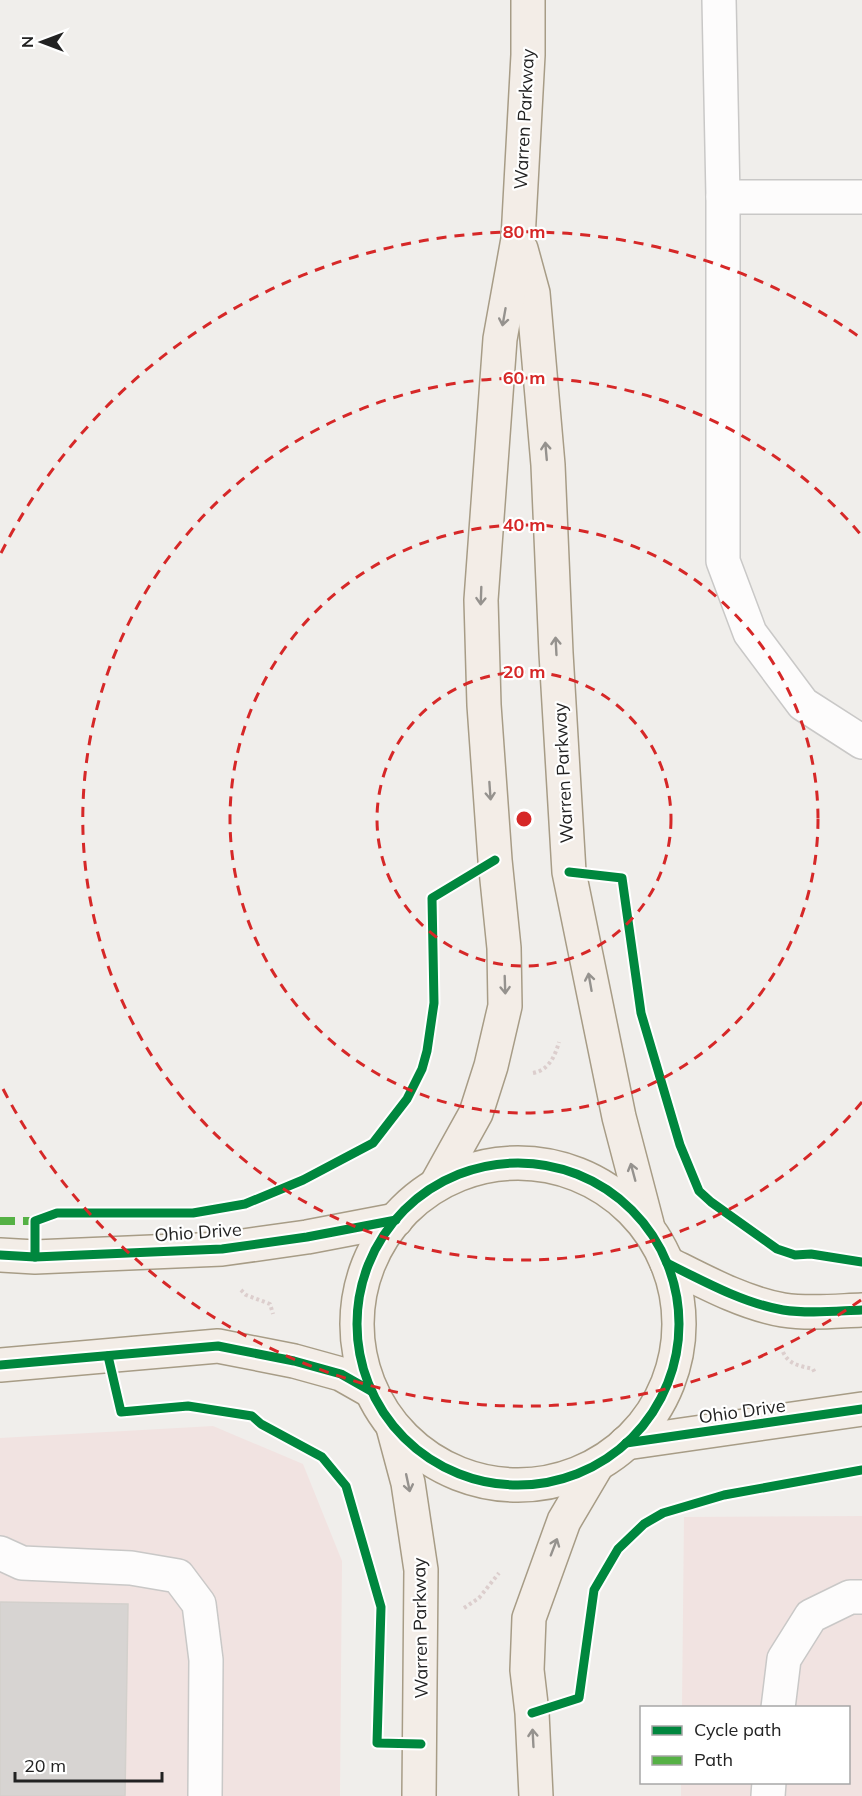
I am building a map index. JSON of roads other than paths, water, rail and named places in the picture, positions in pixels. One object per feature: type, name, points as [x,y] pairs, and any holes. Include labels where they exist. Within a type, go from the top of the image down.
[{"type":"main road","name":"Warren Parkway","points":[[436,1185],[476,1113],[491,1066],[505,1006],[504,948],[484,705],[481,600],[500,339],[518,239],[528,55],[528,0]]},
{"type":"main road","name":"Warren Parkway","points":[[518,239],[533,293],[547,454],[569,872],[618,1117],[649,1229]]},
{"type":"main road","points":[[531,1162],[579,1175],[622,1200],[649,1229],[667,1263],[679,1305],[678,1349],[666,1391],[642,1428],[610,1458],[571,1478],[523,1487],[474,1480],[430,1460],[393,1427],[371,1391],[359,1352],[357,1312],[365,1274],[382,1237],[406,1208],[436,1185],[483,1167],[531,1162]]},
{"type":"main road","name":"Ohio Drive","points":[[0,1255],[35,1257],[222,1250],[396,1220]]},
{"type":"main road","points":[[667,1263],[716,1287],[784,1310],[825,1312],[862,1310]]},
{"type":"main road","points":[[0,1365],[218,1346],[294,1360],[341,1374],[371,1391]]},
{"type":"main road","name":"Ohio Drive","points":[[626,1443],[862,1409]]},
{"type":"main road","name":"Warren Parkway","points":[[393,1427],[408,1482],[422,1570],[419,1796]]},
{"type":"main road","points":[[536,1796],[532,1713],[526,1670],[529,1618],[564,1521],[597,1465]]},
{"type":"street","points":[[719,0],[723,197],[723,561],[750,633],[802,704],[862,742]]},
{"type":"street","points":[[723,197],[862,197]]},
{"type":"street","points":[[0,1553],[22,1563],[131,1568],[178,1576],[199,1605],[205,1649],[205,1796]]},
{"type":"street","points":[[778,1706],[784,1659],[811,1616],[850,1597],[862,1597]]}]
